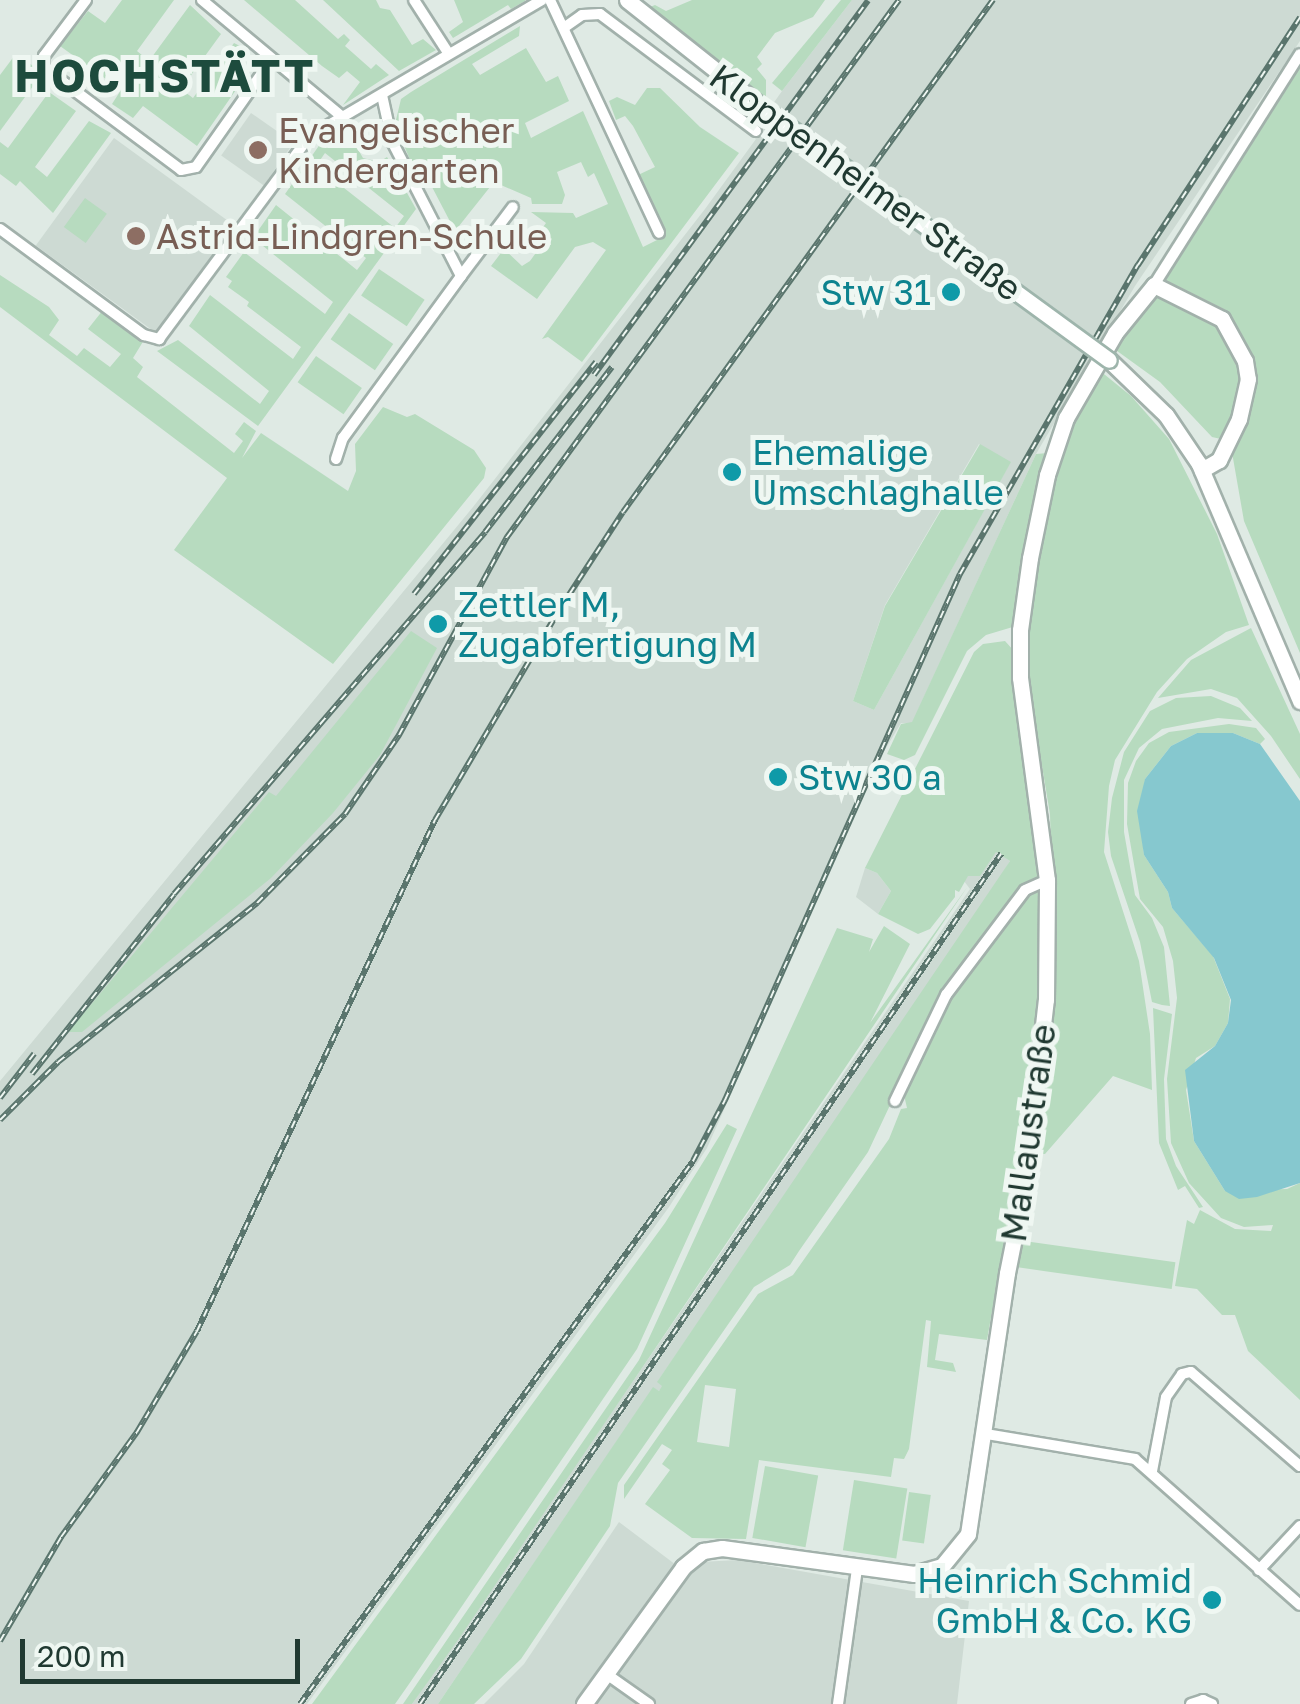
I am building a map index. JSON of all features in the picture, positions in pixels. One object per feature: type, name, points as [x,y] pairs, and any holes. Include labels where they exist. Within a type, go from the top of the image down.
[{"type":"street","points":[[86,0],[44,56],[43,66],[180,170],[196,166],[272,59]]},
{"type":"street","points":[[202,0],[341,116]]},
{"type":"street","points":[[414,0],[449,54]]},
{"type":"street","points":[[0,229],[144,335],[159,339],[310,136],[542,0]]},
{"type":"street","points":[[550,0],[659,233]]},
{"type":"street","name":"Kloppenheimer Straße","points":[[627,0],[758,104],[1109,360],[1166,415],[1199,464],[1300,701]]},
{"type":"street","points":[[564,27],[608,6]]},
{"type":"street","points":[[594,11],[756,130]]},
{"type":"street","points":[[1199,464],[1218,460],[1245,400],[1248,379],[1240,344],[1222,320],[1205,307],[1154,285],[1300,54]]},
{"type":"street","points":[[382,95],[392,141],[461,276]]},
{"type":"street","points":[[336,459],[343,438],[513,207]]},
{"type":"street","name":"Mallaustraße","points":[[584,1704],[683,1567],[702,1552],[722,1548],[914,1574],[936,1570],[953,1557],[971,1528],[1041,1067],[1047,880],[1020,678],[1020,638],[1032,543],[1066,418],[1105,348],[1154,285]]},
{"type":"street","points":[[895,1101],[946,995],[1025,890],[1047,880]]},
{"type":"street","points":[[1152,1470],[1166,1397],[1182,1374],[1191,1372],[1300,1466]]},
{"type":"street","points":[[986,1434],[1121,1453],[1152,1470],[1300,1605]]},
{"type":"street","points":[[1260,1570],[1300,1526]]},
{"type":"street","points":[[838,1704],[857,1568]]},
{"type":"street","points":[[606,1674],[648,1704]]},
{"type":"street","points":[[1193,1702],[1212,1704]]},
{"type":"shaded area","points":[[852,0],[1300,0],[1300,41],[1135,286],[1036,454],[912,723],[901,723],[880,758],[707,1148],[669,1207],[307,1704],[0,1704],[0,1081],[473,507],[705,209],[756,139],[751,135]],"holes":[[[979,444],[1010,463],[874,710],[853,701],[885,605]]]},
{"type":"shaded area","name":"Evangelischer Kindergarten","points":[[251,113],[294,143],[264,185],[221,156]]},
{"type":"shaded area","name":"Astrid-Lindgren-Schule","points":[[114,138],[235,226],[157,334],[36,246]]},
{"type":"shaded area","points":[[996,851],[1010,861],[995,886],[658,1381],[663,1386],[659,1391],[653,1388],[438,1704],[412,1704],[970,889],[964,881],[968,875],[980,875]]},
{"type":"shaded area","points":[[865,868],[877,873],[891,891],[878,914],[856,897]]},
{"type":"shaded area","points":[[619,1522],[688,1574],[700,1562],[738,1560],[969,1601],[957,1704],[484,1704],[524,1664]]},
{"type":"green space","points":[[122,0],[174,0],[137,51],[149,61],[190,5],[221,34],[181,89],[193,98],[234,43],[246,49],[243,71],[247,74],[197,146],[143,106],[133,118],[112,104],[121,90],[60,46],[88,11],[105,23]]},
{"type":"green space","points":[[244,0],[295,0],[338,39],[344,34],[350,40],[345,46],[371,69],[376,64],[389,75],[343,105],[360,82],[347,71],[339,78],[322,66]]},
{"type":"green space","points":[[323,0],[376,0],[380,8],[390,10],[412,45],[423,39],[436,50],[399,71]]},
{"type":"green space","points":[[454,0],[525,1],[511,9],[508,5],[453,38],[449,32],[463,22]]},
{"type":"green space","points":[[692,0],[825,0],[813,17],[775,33],[757,57],[762,64],[757,69],[766,80],[766,97],[757,95],[650,7],[655,5],[666,11]]},
{"type":"green space","points":[[841,0],[852,0],[782,91],[772,83]]},
{"type":"green space","points":[[520,26],[519,36],[472,64],[480,75],[526,48],[546,82],[558,76],[569,101],[525,123],[531,138],[583,111],[643,247],[665,236],[638,175],[655,167],[633,126],[625,116],[616,120],[609,101],[617,97],[635,105],[647,88],[660,88],[700,127],[739,153],[582,362],[548,337],[542,339],[606,250],[593,242],[575,247],[537,299],[491,266],[504,249],[522,266],[530,261],[543,243],[536,237],[546,223],[531,212],[573,213],[576,218],[608,204],[594,173],[588,177],[581,162],[557,172],[565,195],[562,204],[532,204],[531,198],[494,182],[455,231],[420,164],[413,167],[395,124],[401,99]]},
{"type":"green space","points":[[15,55],[32,65],[39,78],[0,131],[0,75]]},
{"type":"green space","points":[[1300,65],[1300,653],[1244,521],[1230,441],[1212,437],[1160,382],[1113,348]]},
{"type":"green space","points":[[49,92],[76,111],[35,167],[47,177],[89,121],[111,133],[53,213],[20,181],[16,186],[0,174],[0,142],[8,148]]},
{"type":"green space","points":[[345,127],[363,158],[379,162],[387,157],[416,209],[258,426],[157,351],[178,340],[260,404],[269,391],[189,326],[210,295],[293,359],[301,347],[247,306],[249,302],[228,287],[232,281],[226,277],[244,252],[325,314],[333,302],[253,238],[276,205],[357,270],[366,258],[285,194],[323,140]],"holes":[[[325,153],[404,216],[395,228],[316,166]]]},
{"type":"green space","points":[[85,198],[107,214],[86,243],[64,227]]},
{"type":"green space","points":[[379,269],[425,300],[407,326],[361,296]]},
{"type":"green space","points":[[0,275],[49,307],[59,320],[49,335],[77,356],[84,348],[110,367],[121,354],[88,329],[103,310],[144,340],[133,358],[143,367],[137,377],[234,453],[243,441],[235,434],[244,422],[256,431],[242,458],[261,433],[348,491],[356,471],[355,444],[383,407],[407,417],[415,414],[474,450],[486,468],[484,478],[333,664],[174,550],[227,478],[0,307]]},
{"type":"green space","points":[[349,313],[393,344],[375,370],[331,339]]},
{"type":"green space","points":[[316,356],[362,388],[344,414],[298,382]]},
{"type":"green space","points":[[1099,370],[1131,396],[1169,439],[1217,534],[1249,625],[1226,632],[1187,659],[1157,692],[1115,760],[1109,786],[1104,852],[1139,961],[1150,1034],[1152,1090],[1113,1076],[1045,1154],[1033,1153],[1052,887],[1050,814],[1039,748],[1032,736],[1027,612],[1047,498],[1062,446]]},
{"type":"green space","points":[[980,444],[1011,462],[874,710],[853,701],[885,606]]},
{"type":"green space","points":[[1048,453],[1023,548],[1016,626],[986,635],[967,651],[915,755],[904,760],[887,754],[901,724],[912,722],[1036,454]]},
{"type":"green space","points":[[1251,628],[1300,734],[1300,779],[1271,736],[1237,698],[1211,689],[1158,698],[1191,660]]},
{"type":"green space","points":[[411,631],[437,648],[380,755],[333,813],[271,878],[82,1032],[68,1032],[269,792],[276,796]]},
{"type":"green space","points":[[1005,641],[1014,651],[1039,878],[939,1001],[868,1152],[790,1265],[754,1287],[618,1483],[610,1526],[521,1659],[474,1704],[438,1704],[653,1387],[659,1391],[662,1386],[657,1382],[1010,861],[996,852],[980,876],[968,876],[959,892],[955,890],[955,897],[930,929],[918,934],[878,914],[891,891],[877,873],[865,868],[974,652],[983,644]]},
{"type":"green space","points":[[1211,696],[1240,708],[1252,721],[1218,718],[1162,729],[1139,748],[1124,780],[1124,832],[1135,895],[1152,918],[1164,947],[1170,1006],[1162,1005],[1152,1002],[1140,942],[1111,856],[1108,832],[1112,798],[1124,752],[1150,711],[1176,698]]},
{"type":"green space","points":[[1229,724],[1256,728],[1265,739],[1260,744],[1233,733],[1197,733],[1171,746],[1145,779],[1142,836],[1144,855],[1168,892],[1172,908],[1213,956],[1230,999],[1228,1023],[1215,1046],[1196,1058],[1186,1090],[1194,1141],[1225,1191],[1287,1189],[1300,1183],[1300,1400],[1248,1351],[1235,1315],[1222,1315],[1197,1289],[1175,1286],[1187,1220],[1194,1224],[1200,1210],[1235,1229],[1271,1231],[1273,1225],[1244,1227],[1221,1218],[1189,1183],[1171,1143],[1167,1079],[1177,998],[1173,961],[1163,927],[1140,899],[1127,824],[1128,783],[1136,761],[1149,743],[1169,732]]},
{"type":"green space","points":[[968,886],[460,1637],[412,1704],[403,1704],[639,1360],[837,928],[873,939],[869,952],[884,926],[910,944],[870,1023]]},
{"type":"green space","points":[[1042,892],[1045,944],[1020,1177],[1009,1174],[1008,1221],[987,1340],[939,1334],[935,1360],[953,1363],[956,1372],[927,1367],[931,1321],[926,1320],[909,1449],[904,1459],[894,1458],[891,1477],[759,1460],[746,1539],[692,1538],[645,1504],[670,1470],[662,1464],[672,1450],[662,1444],[624,1499],[624,1485],[758,1294],[793,1275],[889,1139],[901,1109],[907,1108],[904,1095],[948,997],[1028,893]],"holes":[[[705,1385],[736,1389],[729,1447],[697,1442]]]},
{"type":"green space","points":[[1153,1008],[1172,1014],[1164,1079],[1166,1139],[1176,1166],[1203,1207],[1199,1208],[1185,1186],[1178,1190],[1159,1143]]},
{"type":"green space","points":[[727,1124],[737,1129],[637,1349],[395,1704],[312,1704],[665,1223]]},
{"type":"green space","points":[[1017,1240],[1175,1262],[1172,1289],[1013,1267]]},
{"type":"green space","points":[[765,1466],[818,1475],[806,1547],[752,1538]]},
{"type":"green space","points":[[854,1480],[907,1488],[896,1559],[843,1550]]},
{"type":"green space","points":[[909,1492],[931,1495],[924,1544],[902,1541]]},
{"type":"water","points":[[1197,733],[1233,733],[1260,744],[1300,801],[1300,1183],[1239,1199],[1225,1191],[1194,1141],[1185,1070],[1215,1046],[1228,1023],[1231,1000],[1214,958],[1172,908],[1168,892],[1144,855],[1137,811],[1145,779],[1171,746]]},
{"type":"railway","points":[[594,375],[868,0]]},
{"type":"railway","points":[[0,1120],[58,1062],[257,903],[345,814],[399,735],[507,537],[899,0]]},
{"type":"railway","points":[[0,1641],[61,1537],[137,1432],[197,1331],[435,820],[561,607],[623,512],[993,0]]},
{"type":"railway","points":[[300,1704],[693,1161],[725,1100],[960,574],[1138,265],[1300,17]]},
{"type":"railway","points":[[414,594],[596,362]]},
{"type":"railway","points":[[32,1074],[174,894],[485,532],[612,367]]},
{"type":"railway","points":[[420,1704],[1001,854]]},
{"type":"railway","points":[[0,1098],[34,1054]]},
{"type":"place","name":"Evangelischer Kindergarten","points":[[258,150]]},
{"type":"place","name":"Astrid-Lindgren-Schule","points":[[136,236]]},
{"type":"place","name":"Stw 31","points":[[951,292]]},
{"type":"place","name":"Ehemalige Umschlaghalle","points":[[732,472]]},
{"type":"place","name":"Zettler M, Zugabfertigung M","points":[[438,624]]},
{"type":"place","name":"Stw 30 a","points":[[778,777]]},
{"type":"place","name":"Heinrich Schmid GmbH & Co. KG","points":[[1212,1600]]},
{"type":"district","name":"HOCHSTÄTT","points":[[165,76]]}]
